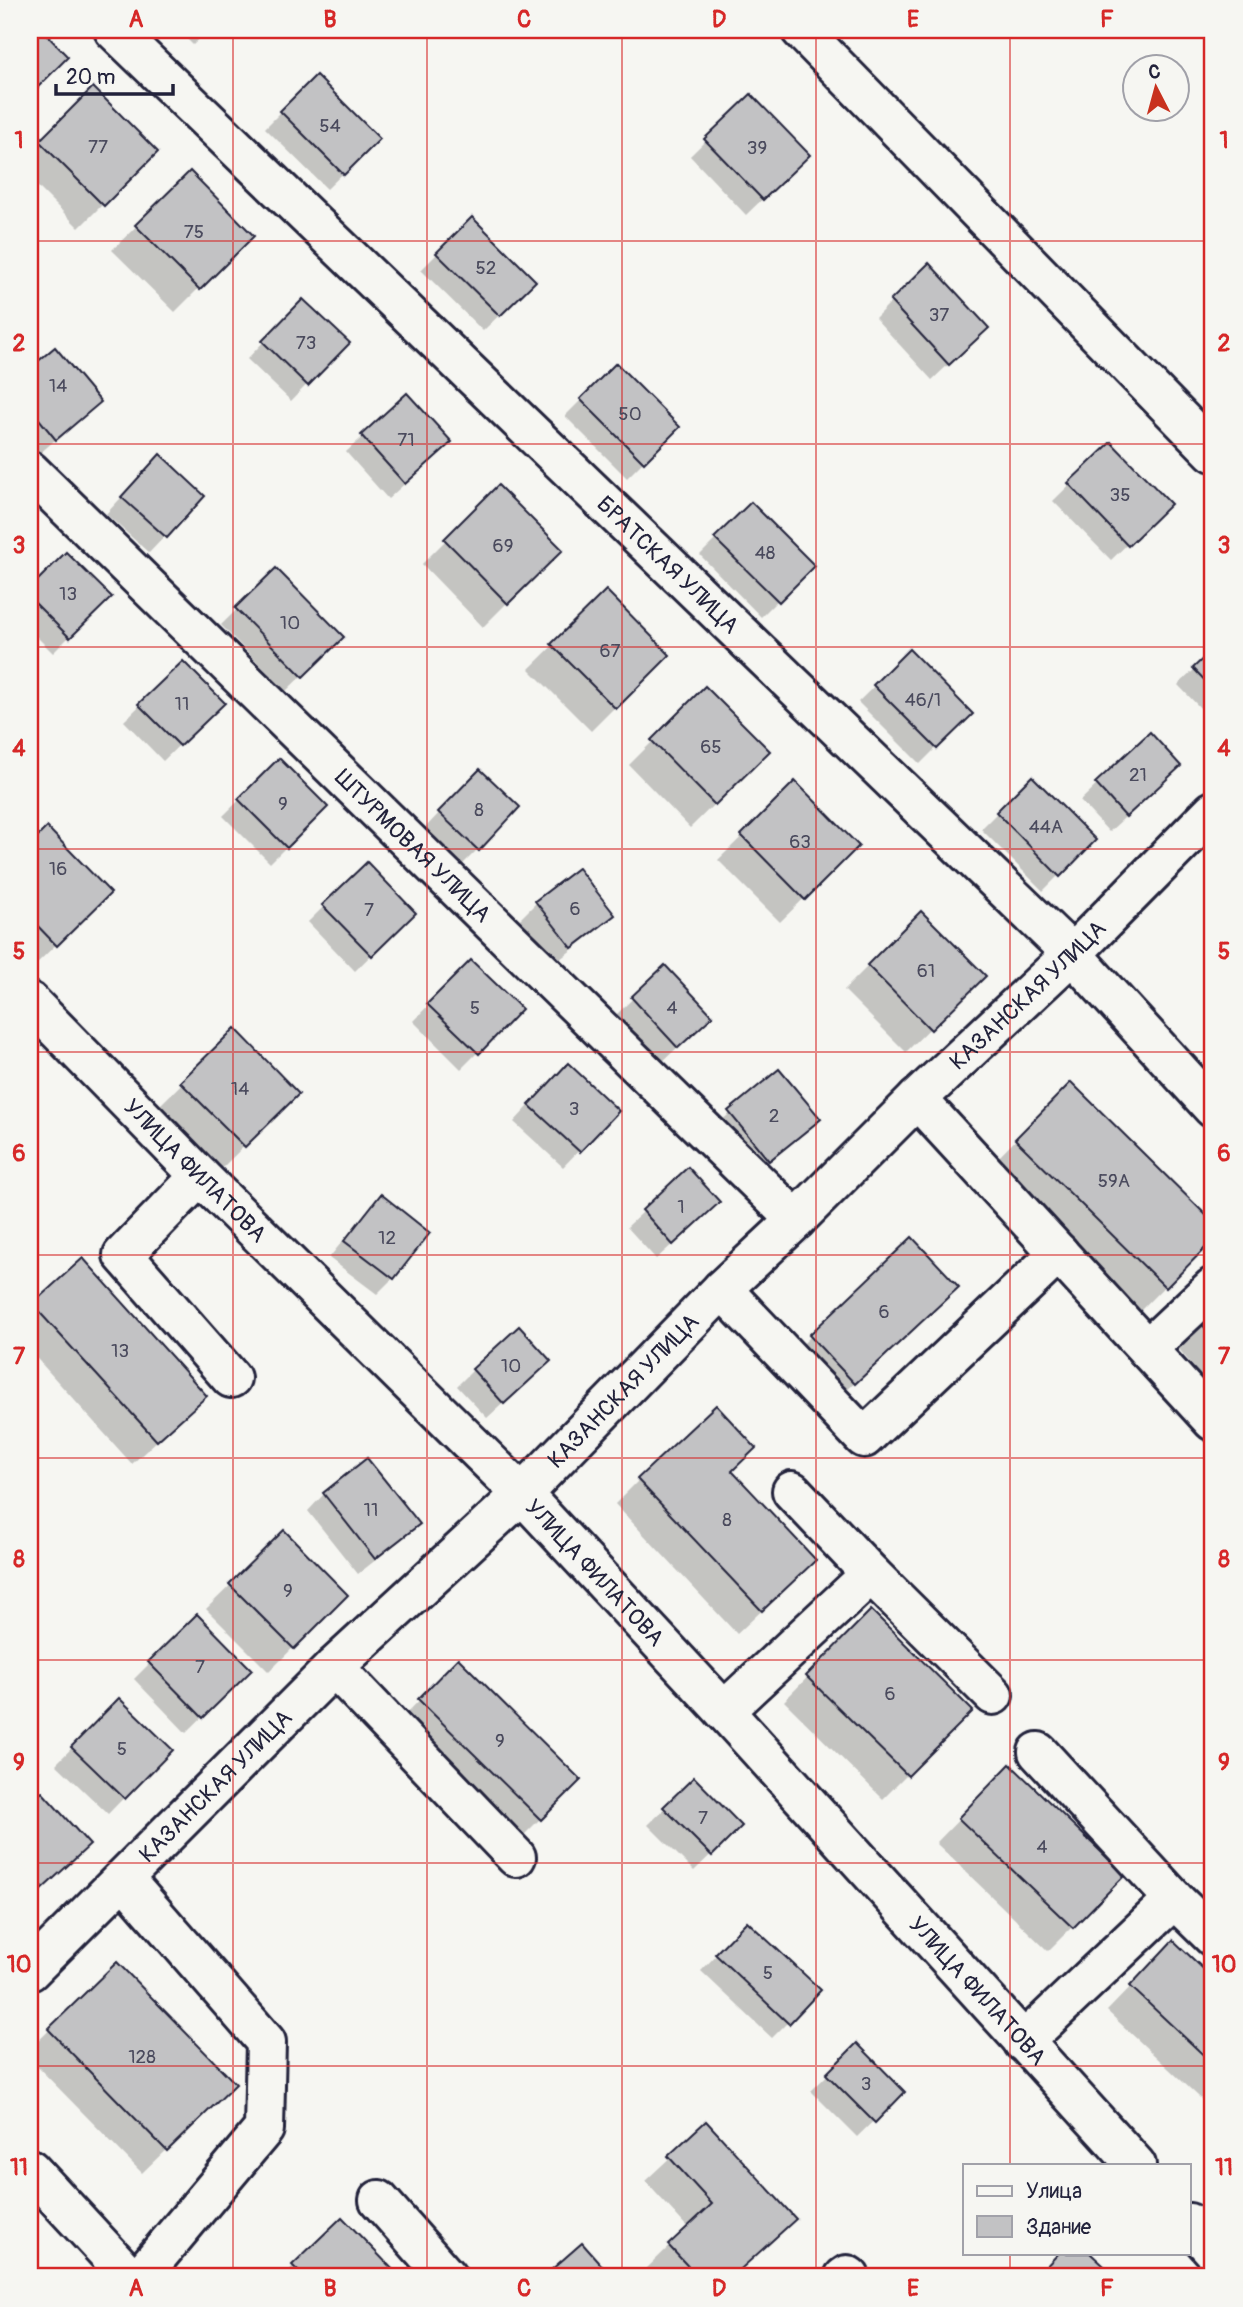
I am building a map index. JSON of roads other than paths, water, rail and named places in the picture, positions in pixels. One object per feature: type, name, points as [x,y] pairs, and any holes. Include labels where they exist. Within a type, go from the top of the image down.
[{"type":"street","name":"БРАТСКАЯ УЛИЦА","points":[[114,30],[1072,954],[1209,1095]]},
{"type":"street","points":[[801,30],[1213,452]]},
{"type":"street","name":"ШТУРМОВАЯ УЛИЦА","points":[[30,471],[796,1220]]},
{"type":"street","name":"КАЗАНСКАЯ УЛИЦА","points":[[30,1971],[334,1667],[522,1494],[722,1289],[796,1220],[917,1099],[1072,954],[1213,811]]},
{"type":"street","name":"УЛИЦА ФИЛАТОВА","points":[[31,1004],[200,1176],[522,1494],[724,1711],[1135,2164]]},
{"type":"street","points":[[917,1099],[1213,1421]]},
{"type":"street","points":[[200,1176],[122,1255],[231,1378]]},
{"type":"street","points":[[722,1289],[864,1438],[1059,1253]]},
{"type":"street","points":[[1147,1349],[1213,1287]]},
{"type":"street","points":[[792,1491],[993,1695]]},
{"type":"street","points":[[724,1711],[871,1574]]},
{"type":"street","points":[[334,1667],[516,1857]]},
{"type":"street","points":[[1038,1752],[1174,1899],[1213,1937]]},
{"type":"street","points":[[124,1879],[266,2042],[264,2129],[140,2277]]},
{"type":"street","points":[[1023,2042],[1174,1899]]},
{"type":"street","points":[[30,2169],[130,2277]]},
{"type":"street","points":[[379,2200],[447,2277]]},
{"type":"street","points":[[1190,2224],[1213,2250]]},
{"type":"street","points":[[844,2277],[847,2274],[850,2277]]}]
